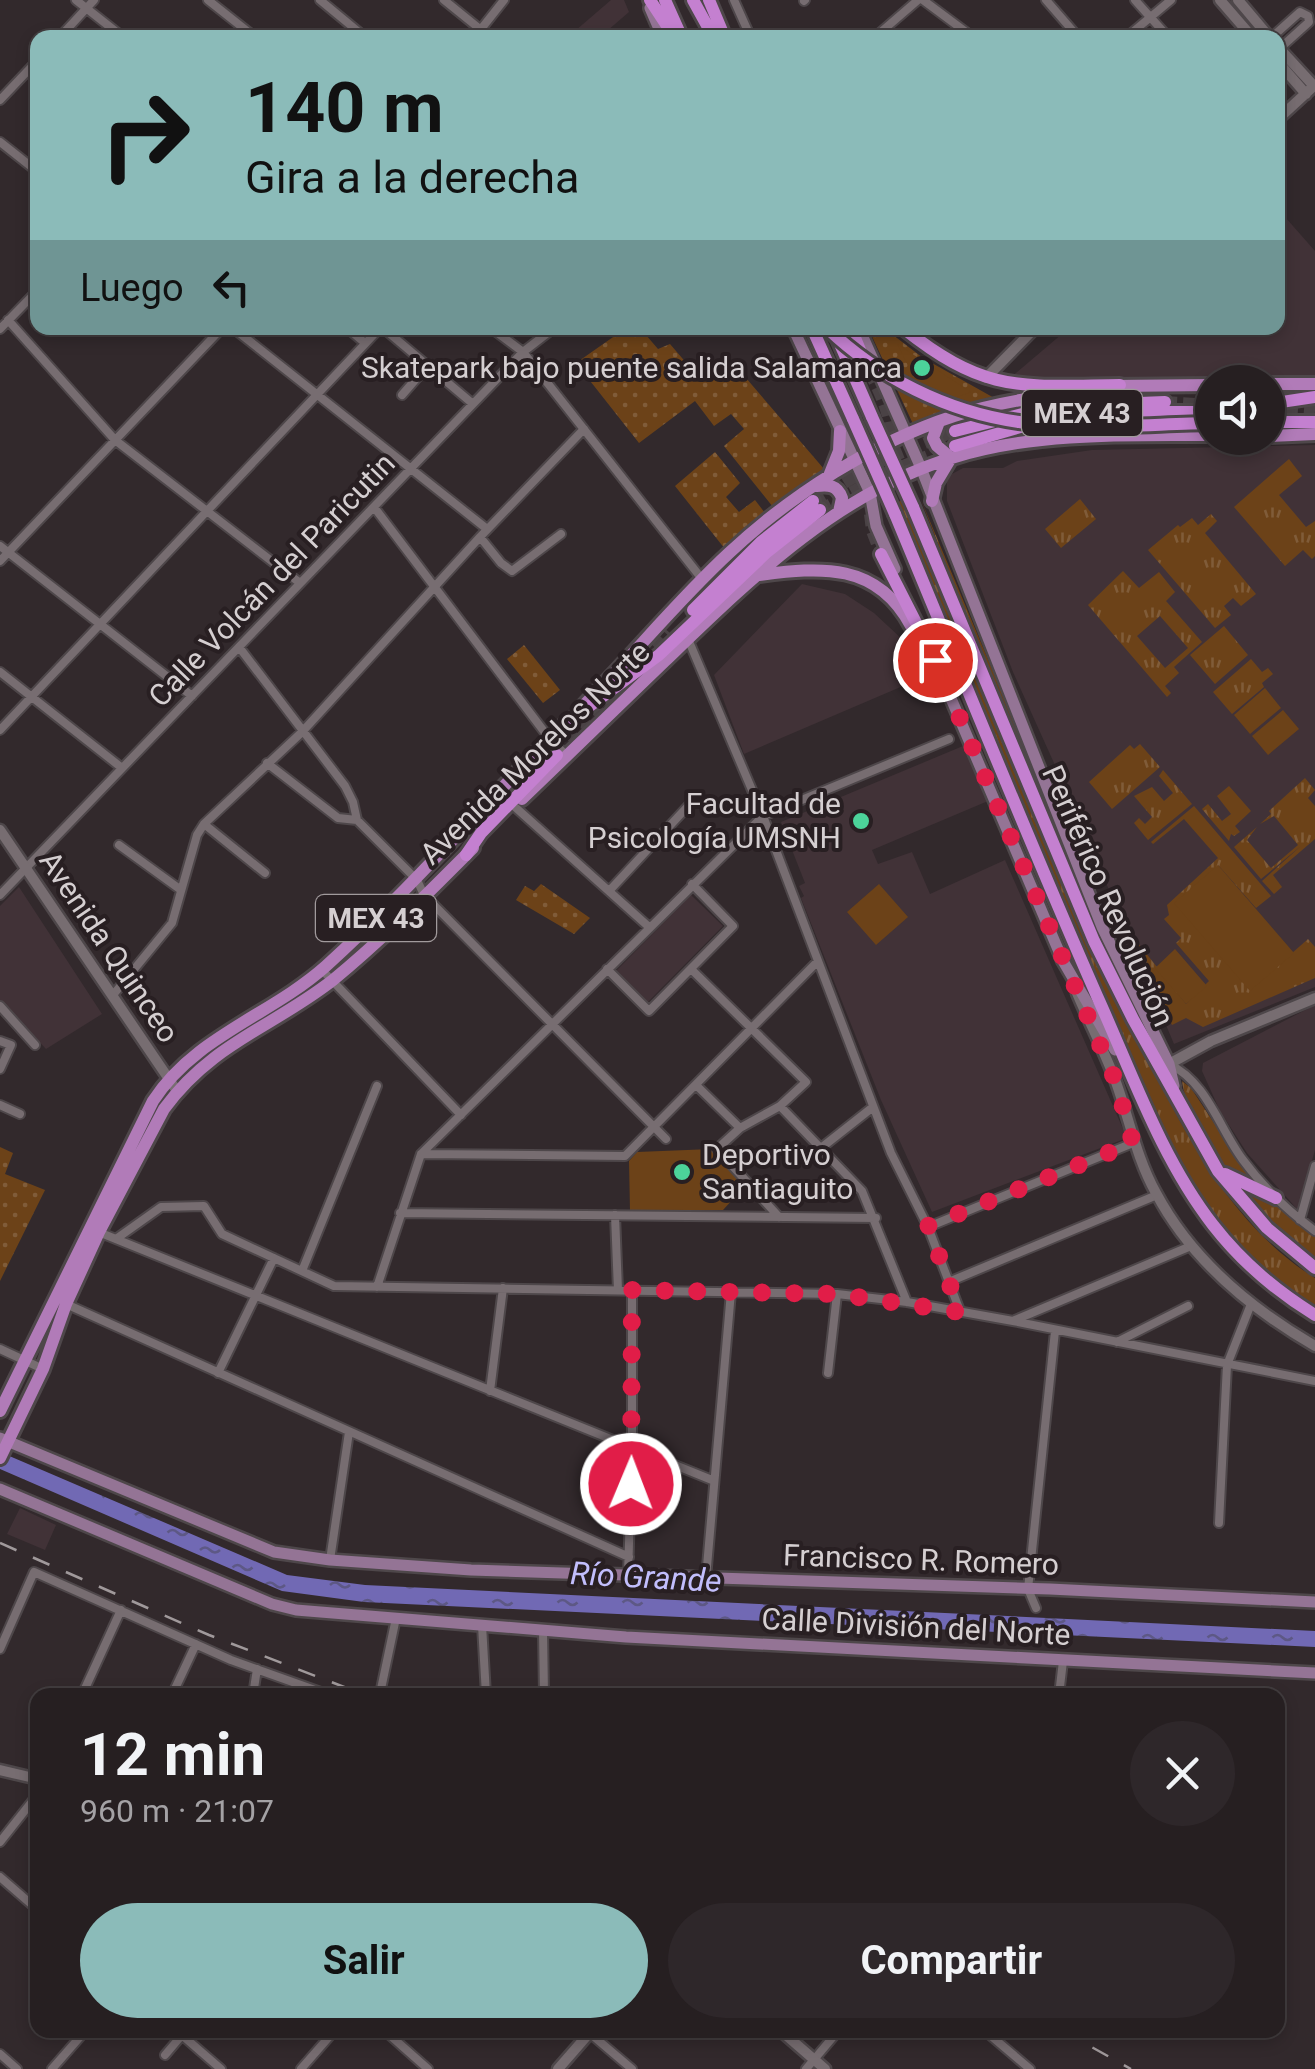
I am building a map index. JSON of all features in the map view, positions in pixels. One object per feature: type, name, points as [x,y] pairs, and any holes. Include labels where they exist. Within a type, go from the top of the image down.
[{"type":"highway","points":[[648,0],[668,30]]},
{"type":"highway","points":[[663,0],[671,30]]},
{"type":"highway","points":[[690,0],[700,30]]},
{"type":"highway","points":[[690,0],[709,30]]},
{"type":"highway","points":[[712,0],[725,30]]},
{"type":"highway","name":"Periférico Revolución","points":[[815,335],[895,514],[1061,914],[1181,1176],[1212,1224],[1269,1283],[1315,1315]]},
{"type":"highway","name":"Periférico Revolución","points":[[833,335],[913,507],[1094,941],[1218,1171],[1266,1228],[1315,1268]]},
{"type":"highway","points":[[838,335],[869,364],[916,390],[968,410],[1015,422],[1195,422]]},
{"type":"highway","points":[[853,335],[860,350]]},
{"type":"highway","points":[[913,335],[957,366],[1014,385],[1120,385]]},
{"type":"highway","points":[[1285,401],[1315,396]]},
{"type":"highway","name":"MEX 43","points":[[953,445],[1050,407],[1165,402]]},
{"type":"highway","name":"MEX 43","points":[[953,445],[1058,416],[1088,412],[1195,412]]},
{"type":"highway","points":[[1285,422],[1315,422]]},
{"type":"highway","points":[[670,634],[761,542],[816,499]]},
{"type":"highway","name":"MEX 43","points":[[554,733],[660,655],[816,499]]},
{"type":"highway","points":[[881,554],[935,660]]},
{"type":"highway","name":"MEX 43","points":[[466,855],[480,833],[562,755]]},
{"type":"highway","points":[[1218,1171],[1276,1198]]},
{"type":"main road","name":"Periférico Revolución","points":[[796,335],[870,493],[876,526],[1063,961],[1142,1097]]},
{"type":"main road","points":[[862,335],[921,468],[1102,927],[1169,1064],[1176,1095]]},
{"type":"main road","points":[[1285,384],[1315,384]]},
{"type":"main road","name":"Avenida Morelos Norte","points":[[0,1411],[61,1302],[152,1101],[168,1078],[188,1058],[327,975],[702,579],[771,516],[816,499],[829,477],[855,461],[940,422],[1021,400],[1120,385],[1195,385]]},
{"type":"main road","points":[[932,501],[953,445],[936,446],[934,438],[940,422]]},
{"type":"main road","points":[[829,477],[836,462],[840,431]]},
{"type":"main road","points":[[1285,435],[1315,434]]},
{"type":"main road","name":"Avenida Morelos Norte","points":[[95,1231],[177,1091],[219,1052],[327,975],[424,895],[562,755],[688,638],[756,576],[838,512],[921,468],[953,445],[1195,435]]},
{"type":"main road","points":[[816,499],[828,485],[837,488],[842,498],[838,512]]},
{"type":"main road","points":[[756,576],[818,569],[859,576],[876,584],[906,616],[947,688]]},
{"type":"main road","name":"Avenida Morelos Norte","points":[[3,1447],[42,1369],[61,1302]]},
{"type":"main road","name":"Francisco R. Romero","points":[[3,1447],[274,1552],[330,1560],[471,1570],[1315,1602]]},
{"type":"main road","name":"Calle División del Norte","points":[[0,1488],[272,1604],[296,1610],[543,1630],[1315,1674]]},
{"type":"street","points":[[76,0],[114,30]]},
{"type":"street","points":[[66,30],[94,0]]},
{"type":"street","points":[[208,0],[246,30]]},
{"type":"street","points":[[320,0],[356,30]]},
{"type":"street","points":[[444,0],[480,29],[504,0]]},
{"type":"street","points":[[734,0],[747,30]]},
{"type":"street","points":[[884,30],[920,0],[963,30]]},
{"type":"street","points":[[1046,0],[1072,30]]},
{"type":"street","points":[[1135,0],[1162,30]]},
{"type":"street","points":[[1135,30],[1171,0]]},
{"type":"street","points":[[1220,0],[1246,30]]},
{"type":"street","points":[[1238,0],[1263,30]]},
{"type":"street","points":[[1279,30],[1300,12],[1306,14],[1309,22],[1285,43]]},
{"type":"street","points":[[1285,57],[1312,88]]},
{"type":"street","points":[[1285,67],[1312,88]]},
{"type":"street","points":[[0,100],[28,71]]},
{"type":"street","points":[[1285,113],[1312,88]]},
{"type":"street","points":[[0,142],[30,166]]},
{"type":"street","points":[[0,329],[30,298]]},
{"type":"street","points":[[8,320],[114,440],[300,583]]},
{"type":"street","points":[[0,561],[215,335]]},
{"type":"street","points":[[242,335],[410,468],[483,533],[501,563],[512,571],[561,534]]},
{"type":"street","points":[[355,335],[365,343]]},
{"type":"street","points":[[0,730],[374,335]]},
{"type":"street","points":[[391,335],[473,404]]},
{"type":"street","points":[[501,335],[522,352],[702,579]]},
{"type":"street","name":"Calle Volcán del Paricutin","points":[[0,895],[522,352],[545,335]]},
{"type":"street","points":[[986,378],[1027,335]]},
{"type":"street","points":[[402,395],[429,364]]},
{"type":"street","points":[[112,995],[172,923],[204,824],[302,732],[434,585],[584,429]]},
{"type":"street","points":[[374,507],[554,733],[562,755]]},
{"type":"street","points":[[0,546],[192,696]]},
{"type":"street","points":[[688,638],[763,816],[891,1153],[928,1226],[960,1312]]},
{"type":"street","points":[[238,647],[345,786],[354,802],[357,820],[418,880],[424,895],[550,1026],[666,1139]]},
{"type":"street","points":[[0,672],[122,768]]},
{"type":"street","points":[[377,1286],[421,1154],[763,816],[949,739]]},
{"type":"street","points":[[267,763],[338,818],[357,820]]},
{"type":"street","points":[[610,890],[690,804]]},
{"type":"street","points":[[514,806],[649,927]]},
{"type":"street","points":[[204,824],[264,872]]},
{"type":"street","name":"Avenida Quinceo","points":[[0,830],[177,1091]]},
{"type":"street","points":[[119,845],[181,890]]},
{"type":"street","points":[[607,969],[649,1011],[733,926],[692,884]]},
{"type":"street","points":[[421,1154],[625,1156],[818,961]]},
{"type":"street","points":[[1063,961],[1116,1082],[1133,1143],[1156,1195],[1190,1246],[1252,1304],[1315,1346]]},
{"type":"street","points":[[690,969],[806,1082],[780,1106],[740,1128],[717,1149],[780,1217]]},
{"type":"street","points":[[327,975],[460,1115]]},
{"type":"street","points":[[1169,1064],[1212,1041],[1315,998]]},
{"type":"street","points":[[0,1006],[35,1046]]},
{"type":"street","points":[[0,1041],[10,1045],[0,1068]]},
{"type":"street","points":[[1169,1064],[1183,1070],[1196,1083],[1233,1146],[1276,1198],[1315,1231]]},
{"type":"street","points":[[696,1084],[740,1128]]},
{"type":"street","points":[[302,1271],[377,1086]]},
{"type":"street","points":[[0,1105],[20,1114]]},
{"type":"street","points":[[780,1106],[862,1191],[907,1302]]},
{"type":"street","points":[[821,1148],[873,1107]]},
{"type":"street","points":[[928,1226],[1133,1143]]},
{"type":"street","points":[[1300,1220],[1315,1166]]},
{"type":"street","points":[[950,1282],[1156,1195]]},
{"type":"street","points":[[116,1239],[161,1207],[204,1206],[222,1234],[334,1286],[837,1294],[1012,1321],[1315,1381]]},
{"type":"street","points":[[400,1212],[876,1218]]},
{"type":"street","points":[[616,1215],[618,1290]]},
{"type":"street","points":[[95,1231],[712,1480]]},
{"type":"street","points":[[1012,1321],[1190,1246]]},
{"type":"street","points":[[218,1373],[274,1258]]},
{"type":"street","points":[[490,1390],[503,1288]]},
{"type":"street","points":[[628,1575],[632,1290]]},
{"type":"street","points":[[706,1578],[731,1292]]},
{"type":"street","points":[[828,1373],[837,1294]]},
{"type":"street","points":[[61,1302],[629,1557]]},
{"type":"street","points":[[1219,1522],[1227,1365],[1252,1304]]},
{"type":"street","points":[[1117,1342],[1188,1306]]},
{"type":"street","points":[[1036,1608],[1028,1589],[1055,1331]]},
{"type":"street","points":[[0,1349],[42,1369]]},
{"type":"street","points":[[330,1560],[350,1432]]},
{"type":"street","points":[[0,1649],[34,1572],[196,1644],[310,1688]]},
{"type":"street","points":[[85,1688],[121,1610]]},
{"type":"street","points":[[381,1688],[396,1618]]},
{"type":"street","points":[[482,1625],[486,1688]]},
{"type":"street","points":[[543,1630],[544,1688]]},
{"type":"street","points":[[175,1688],[196,1644]]},
{"type":"street","points":[[1060,1688],[1063,1661]]},
{"type":"street","points":[[253,1688],[257,1668]]},
{"type":"street","points":[[0,1770],[30,1776]]},
{"type":"street","points":[[0,1842],[30,1804]]},
{"type":"street","points":[[0,1877],[30,1903]]},
{"type":"street","points":[[52,2069],[79,2038]]},
{"type":"street","points":[[165,2055],[176,2038]]},
{"type":"street","points":[[185,2038],[221,2069]]},
{"type":"street","points":[[301,2069],[327,2038]]},
{"type":"street","points":[[393,2038],[428,2069]]},
{"type":"street","points":[[558,2069],[584,2038]]},
{"type":"street","points":[[598,2038],[632,2069]]},
{"type":"street","points":[[789,2038],[825,2069]]},
{"type":"street","points":[[806,2069],[832,2038]]},
{"type":"street","points":[[993,2038],[1030,2069]]},
{"type":"street","points":[[0,2054],[18,2069]]},
{"type":"shaded area","points":[[611,0],[624,0],[629,12],[608,30],[576,30]]},
{"type":"shaded area","points":[[1285,217],[1315,251],[1315,376],[1285,376],[1285,365],[1195,365],[1195,377],[1010,378],[1061,335],[1285,335]]},
{"type":"shaded area","points":[[1315,445],[1315,987],[1174,1044],[1013,672],[947,501],[947,481],[963,468],[1003,468],[1017,461],[1092,450],[1195,448],[1195,455],[1285,455],[1285,446]]},
{"type":"shaded area","points":[[802,584],[845,594],[874,613],[903,640],[924,677],[744,754],[714,675]]},
{"type":"shaded area","points":[[963,746],[988,801],[872,850],[878,864],[912,852],[930,894],[1005,860],[1127,1138],[932,1212],[881,1100],[801,898],[804,896],[799,886],[805,883],[781,822]]},
{"type":"shaded area","points":[[19,887],[102,1014],[46,1049],[0,1000],[0,906]]},
{"type":"shaded area","points":[[691,895],[723,926],[647,1003],[615,972]]},
{"type":"shaded area","points":[[1315,1005],[1315,1150],[1298,1210],[1247,1153],[1220,1111],[1202,1071],[1203,1063]]},
{"type":"shaded area","points":[[20,1508],[56,1525],[45,1550],[7,1534]]},
{"type":"green space","points":[[616,335],[646,335],[658,349],[670,344],[694,372],[710,374],[714,379],[734,364],[824,469],[773,507],[724,446],[744,429],[731,414],[714,426],[695,401],[639,443],[576,363]]},
{"type":"green space","points":[[871,335],[893,335],[923,358],[996,399],[914,426]]},
{"type":"green space","name":"Skatepark bajo puente salida Salamanca","points":[[897,344],[971,392],[930,407]]},
{"type":"green space","points":[[715,452],[740,483],[726,497],[739,512],[755,500],[765,513],[725,549],[675,486]]},
{"type":"green space","points":[[1289,459],[1302,476],[1279,495],[1306,527],[1315,521],[1315,556],[1312,559],[1303,550],[1285,566],[1234,507]]},
{"type":"green space","points":[[1080,499],[1096,519],[1061,548],[1045,529]]},
{"type":"green space","points":[[903,500],[1037,825],[1163,1089],[1227,1194],[1282,1254],[1315,1278],[1315,1305],[1274,1277],[1238,1243],[1206,1205],[1179,1163],[1086,957],[898,502]]},
{"type":"green space","points":[[921,500],[1059,828],[1093,923],[998,698]]},
{"type":"green space","points":[[1211,514],[1217,521],[1205,533],[1256,594],[1241,606],[1233,598],[1224,606],[1231,615],[1215,628],[1148,550],[1178,525],[1192,518],[1198,525]]},
{"type":"green space","points":[[1123,571],[1139,588],[1159,572],[1175,592],[1166,601],[1202,642],[1174,667],[1179,673],[1165,686],[1171,693],[1167,697],[1088,605]],"holes":[[[1160,616],[1188,648],[1165,668],[1137,636]]]},
{"type":"green space","points":[[1224,626],[1248,655],[1215,684],[1190,655]]},
{"type":"green space","points":[[524,645],[560,690],[543,703],[507,659]]},
{"type":"green space","points":[[1251,659],[1262,672],[1268,668],[1273,674],[1262,683],[1264,687],[1232,714],[1213,692]]},
{"type":"green space","points":[[1265,688],[1281,708],[1250,734],[1234,715]]},
{"type":"green space","points":[[1283,710],[1299,729],[1268,755],[1252,736]]},
{"type":"green space","points":[[1140,744],[1160,767],[1112,809],[1089,782],[1130,745],[1134,749]]},
{"type":"green space","points":[[1163,770],[1192,804],[1148,840],[1134,823],[1139,818],[1145,824],[1152,817],[1134,796],[1152,787],[1164,801],[1173,793],[1159,776]]},
{"type":"green space","points":[[1305,778],[1315,790],[1308,798],[1315,806],[1315,839],[1273,875],[1282,887],[1274,894],[1262,881],[1301,846],[1261,879],[1234,847],[1257,827],[1247,840],[1271,868],[1298,845],[1274,816],[1260,824]]},
{"type":"green space","points":[[1229,786],[1251,811],[1235,826],[1240,832],[1231,834],[1229,841],[1202,809],[1208,804],[1222,821],[1231,814],[1217,796]]},
{"type":"green space","points":[[1194,806],[1271,896],[1256,908],[1218,865],[1250,990],[1308,939],[1315,947],[1315,978],[1203,1027],[1186,1018],[1172,1025],[1134,947],[1138,943],[1186,1004],[1209,981],[1176,943],[1181,938],[1164,919],[1169,915],[1167,905],[1218,858],[1184,819],[1151,842]]},
{"type":"green space","points":[[1218,865],[1294,953],[1250,991],[1174,903]]},
{"type":"green space","points":[[541,884],[590,918],[574,934],[516,900],[525,886],[534,891]]},
{"type":"green space","points":[[879,884],[908,917],[876,945],[847,912]]},
{"type":"green space","points":[[1175,949],[1207,986],[1186,1004],[1155,968]]},
{"type":"green space","points":[[1182,1081],[1191,1088],[1256,1187],[1217,1159],[1192,1113]]},
{"type":"green space","points":[[0,1147],[13,1153],[5,1174],[45,1190],[0,1281]]},
{"type":"green space","name":"Deportivo Santiaguito","points":[[712,1149],[747,1184],[723,1210],[630,1211],[629,1161],[637,1152]]},
{"type":"green space","points":[[1234,1182],[1272,1202],[1315,1237],[1315,1260],[1288,1240]]},
{"type":"water","points":[[0,1452],[287,1575],[365,1585],[1315,1631],[1315,1647],[364,1602],[282,1591],[0,1469]]},
{"type":"tunnel","points":[[862,355],[887,414],[887,449]]},
{"type":"tunnel","points":[[1165,402],[1195,404]]},
{"type":"tunnel","points":[[1285,409],[1315,411]]},
{"type":"tunnel","points":[[813,501],[883,460],[955,431]]},
{"type":"tunnel","points":[[820,510],[888,472],[948,448]]},
{"type":"tunnel","points":[[870,514],[881,554]]},
{"type":"tunnel","points":[[644,662],[670,633]]},
{"type":"tunnel","points":[[557,755],[617,691]]},
{"type":"railway","points":[[0,1543],[209,1635],[347,1688]]},
{"type":"railway","points":[[1075,2038],[1131,2069]]},
{"type":"place","name":"Skatepark bajo puente salida Salamanca","points":[[922,368]]},
{"type":"place","name":"Facultad de Psicología UMSNH","points":[[861,821]]},
{"type":"place","name":"Deportivo Santiaguito","points":[[682,1172]]},
{"type":"route","points":[[631,1484],[632,1290],[837,1294],[960,1312],[928,1226],[1133,1143],[1116,1082],[935,660]]},
{"type":"water label","name":"Río Grande","points":[[646,1577]]}]
